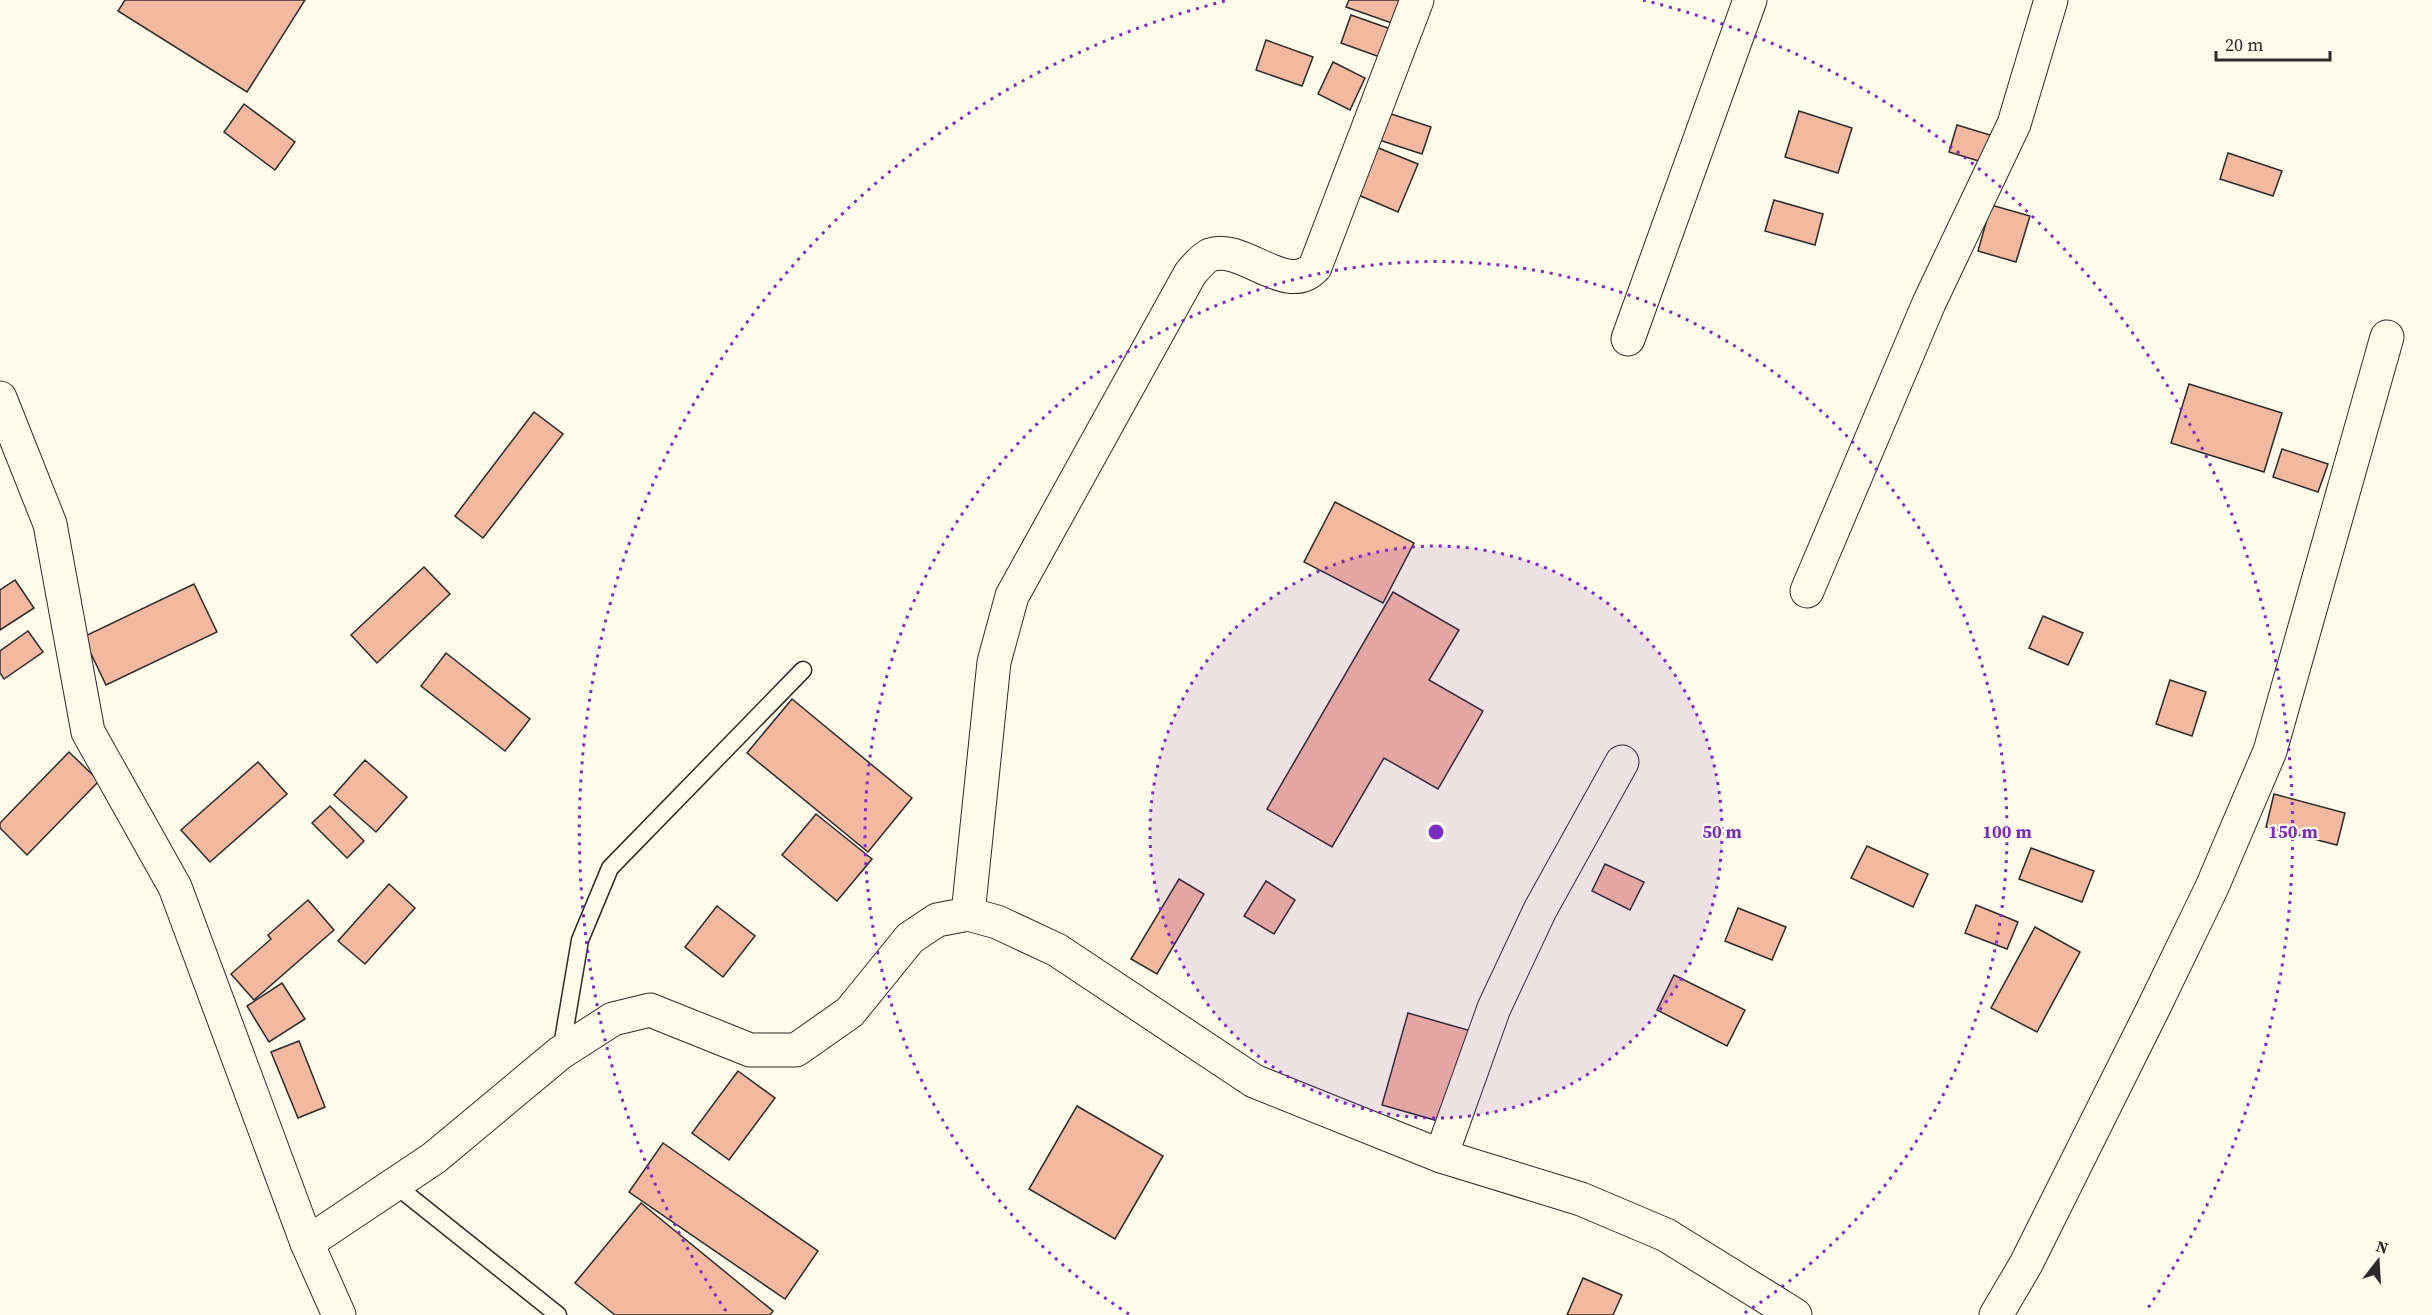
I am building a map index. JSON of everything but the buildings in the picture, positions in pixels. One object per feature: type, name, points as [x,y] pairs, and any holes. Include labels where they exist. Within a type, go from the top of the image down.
[{"type":"street","points":[[968,914],[994,662],[1012,596],[1190,274],[1208,255],[1224,252],[1284,275],[1300,278],[1315,267],[1417,0]]},
{"type":"street","points":[[1628,339],[1750,0]]},
{"type":"street","points":[[1807,591],[1925,314],[2014,124],[2050,0]]},
{"type":"street","points":[[1996,1315],[2026,1264],[2152,1011],[2212,887],[2270,751],[2387,338]]},
{"type":"street","points":[[0,398],[50,524],[88,732],[176,887],[307,1243],[339,1315]]},
{"type":"street","points":[[1441,1156],[1494,1008],[1540,910],[1622,762]]},
{"type":"street","points":[[307,1243],[434,1158],[560,1053],[613,1019],[650,1010],[750,1050],[796,1050],[850,1012],[910,938],[937,920],[968,914],[997,922],[1057,950],[1254,1081],[1441,1156],[1581,1199],[1666,1235],[1795,1315]]},
{"type":"lane","points":[[560,1053],[580,940],[610,868],[803,670]]},
{"type":"lane","points":[[394,1184],[558,1315]]}]
